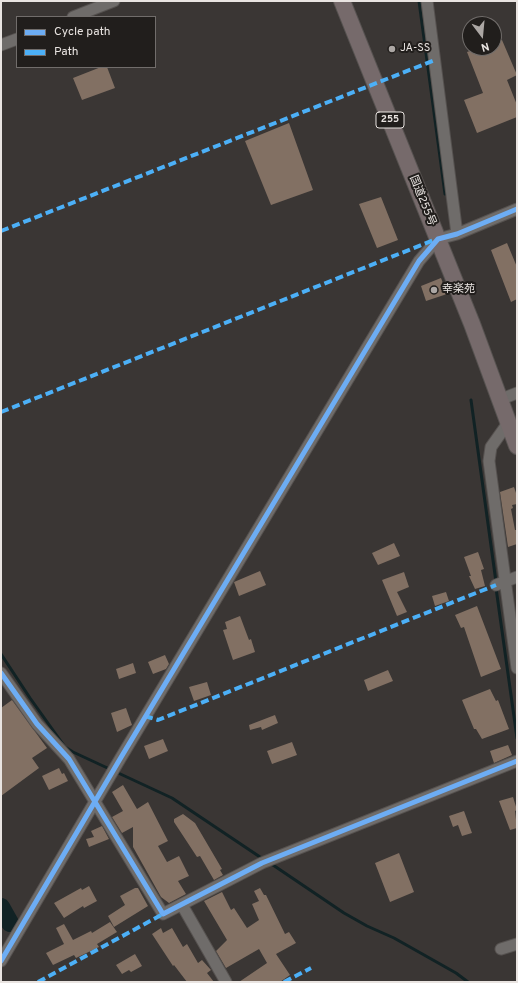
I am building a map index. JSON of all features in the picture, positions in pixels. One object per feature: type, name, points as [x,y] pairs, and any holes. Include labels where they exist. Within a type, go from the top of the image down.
[{"type":"highway","name":"国道255号","points":[[342,1],[438,239],[517,446]]},
{"type":"street","points":[[76,16],[114,1]]},
{"type":"street","points":[[427,1],[457,234]]},
{"type":"street","points":[[1,45],[16,39]]},
{"type":"street","points":[[1,961],[345,381],[418,261],[438,239],[457,234],[517,209]]},
{"type":"street","points":[[499,400],[517,393]]},
{"type":"street","points":[[508,423],[491,447],[489,461],[502,583],[517,668]]},
{"type":"street","points":[[502,583],[517,577]]},
{"type":"street","points":[[1,673],[37,724],[69,759],[164,914],[262,863],[516,761]]},
{"type":"street","points":[[182,905],[226,982]]},
{"type":"street","points":[[501,949],[517,944]]},
{"type":"building","points":[[502,40],[517,75],[507,80],[517,105],[517,117],[477,133],[464,100],[483,93],[469,56],[502,56]]},
{"type":"building","points":[[98,68],[107,68],[115,88],[82,100],[73,78]]},
{"type":"building","points":[[289,123],[313,190],[271,205],[245,141]]},
{"type":"building","points":[[381,197],[398,240],[377,248],[359,204]]},
{"type":"building","points":[[507,243],[517,267],[517,299],[511,302],[491,250]]},
{"type":"building","name":"幸楽苑","points":[[441,278],[447,294],[426,301],[421,286]]},
{"type":"building","points":[[514,487],[517,496],[517,504],[512,505],[513,508],[511,509],[515,530],[517,530],[517,544],[508,547],[500,492]]},
{"type":"building","points":[[394,543],[400,556],[378,565],[372,553]]},
{"type":"building","points":[[478,552],[484,569],[481,570],[485,586],[475,589],[469,576],[471,576],[464,557]]},
{"type":"building","points":[[260,571],[266,585],[239,596],[234,582]]},
{"type":"building","points":[[404,572],[409,587],[397,592],[407,612],[397,616],[382,580]]},
{"type":"building","points":[[446,592],[449,601],[435,606],[432,596]]},
{"type":"building","points":[[477,606],[501,669],[481,677],[464,627],[461,628],[455,615]]},
{"type":"building","points":[[240,616],[249,640],[251,639],[255,652],[233,660],[223,630],[227,629],[225,622]]},
{"type":"building","points":[[165,655],[169,664],[166,669],[153,674],[148,662]]},
{"type":"building","points":[[133,663],[136,673],[119,679],[116,669]]},
{"type":"building","points":[[388,670],[393,681],[368,691],[364,680]]},
{"type":"building","points":[[207,682],[211,695],[194,701],[189,687]]},
{"type":"building","points":[[490,689],[496,701],[498,700],[509,729],[482,739],[476,729],[474,729],[462,700]]},
{"type":"building","points":[[12,700],[47,748],[32,758],[39,768],[1,796],[1,708]]},
{"type":"building","points":[[126,708],[132,725],[117,732],[111,713]]},
{"type":"building","points":[[275,715],[278,723],[262,730],[261,727],[250,730],[249,725]]},
{"type":"building","points":[[163,739],[168,751],[149,759],[144,746]]},
{"type":"building","points":[[292,742],[297,755],[272,764],[267,751]]},
{"type":"building","points":[[508,745],[512,755],[494,763],[490,751]]},
{"type":"building","points":[[59,768],[62,774],[64,773],[68,781],[49,790],[42,776]]},
{"type":"building","points":[[123,785],[137,809],[148,802],[168,841],[158,846],[167,862],[179,856],[189,876],[178,881],[186,894],[169,903],[161,897],[133,847],[133,827],[122,833],[112,817],[123,811],[112,792]]},
{"type":"building","points":[[513,797],[517,810],[515,811],[517,828],[510,830],[499,801]]},
{"type":"building","points":[[464,811],[472,833],[462,836],[458,825],[453,827],[449,816]]},
{"type":"building","points":[[183,814],[195,823],[222,869],[220,870],[223,875],[214,880],[200,856],[197,857],[174,822],[174,819]]},
{"type":"building","points":[[102,826],[109,839],[89,847],[86,839],[94,837],[91,831]]},
{"type":"building","points":[[399,853],[414,892],[390,902],[375,863]]},
{"type":"building","points":[[89,886],[97,901],[84,908],[83,906],[64,918],[54,903],[81,888],[82,890]]},
{"type":"building","points":[[135,888],[138,888],[148,906],[114,927],[108,916],[125,905],[120,896]]},
{"type":"building","points":[[260,888],[264,895],[266,895],[285,934],[289,932],[296,943],[276,954],[290,975],[280,982],[239,982],[267,963],[259,949],[226,968],[216,951],[227,940],[204,901],[222,892],[231,910],[234,908],[247,928],[259,920],[252,904],[259,901],[254,891]]},
{"type":"building","points":[[110,922],[117,932],[97,944],[99,947],[76,958],[74,955],[53,965],[46,953],[64,944],[56,928],[64,924],[73,940],[91,931],[92,933]]},
{"type":"building","points":[[161,928],[163,933],[172,928],[183,947],[187,944],[198,963],[202,960],[211,970],[207,973],[214,982],[187,982],[174,965],[173,966],[152,934]]},
{"type":"building","points":[[135,954],[142,966],[131,972],[129,970],[122,974],[116,965]]},
{"type":"waterway","points":[[419,1],[445,194]]},
{"type":"waterway","points":[[471,400],[496,582]]},
{"type":"waterway","points":[[496,588],[517,738]]},
{"type":"waterway","points":[[1,654],[65,747],[172,798],[263,859]]},
{"type":"waterway","points":[[270,863],[344,913],[367,926],[394,938],[456,973],[468,982]]},
{"type":"waterway","points":[[1,907],[10,923]]},
{"type":"marked path","points":[[1,231],[435,60]]},
{"type":"marked path","points":[[1,412],[434,240]]},
{"type":"marked path","points":[[145,716],[158,720],[496,585]]},
{"type":"marked path","points":[[38,982],[163,914]]},
{"type":"marked path","points":[[284,982],[311,968]]},
{"type":"cycle path","points":[[1,961],[120,759],[419,261],[438,239],[457,234],[517,209]]},
{"type":"cycle path","points":[[1,673],[37,724],[69,759],[163,914],[262,863],[517,761]]},
{"type":"place","name":"JA-SS","points":[[392,49]]},
{"type":"place","name":"幸楽苑","points":[[434,290]]}]
